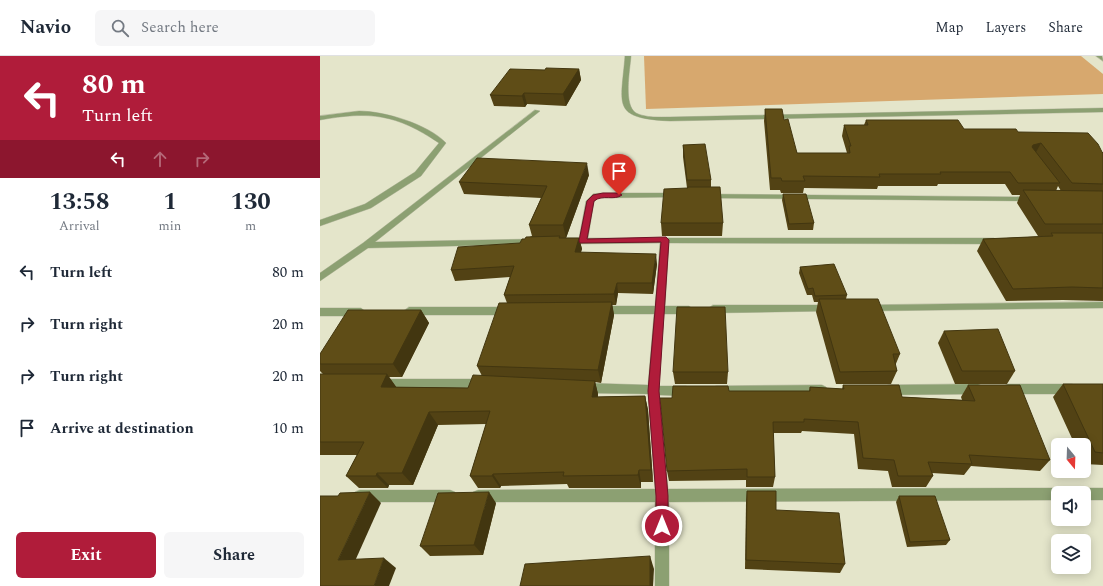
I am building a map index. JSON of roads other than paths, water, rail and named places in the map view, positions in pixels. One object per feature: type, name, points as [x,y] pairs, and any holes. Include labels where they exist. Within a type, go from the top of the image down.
[{"type":"street","points":[[628,56],[625,100],[628,109],[634,114],[647,118],[670,119],[1103,110]]},
{"type":"street","points":[[1099,56],[1103,59]]},
{"type":"street","points":[[320,278],[366,245],[536,111]]},
{"type":"street","points":[[320,118],[344,114],[374,114],[397,120],[429,133],[443,143],[418,174],[368,206],[320,223]]},
{"type":"street","points":[[583,241],[590,201],[596,196],[682,196]]},
{"type":"street","points":[[698,196],[1038,199]]},
{"type":"street","points":[[662,586],[662,496],[654,391],[666,240]]},
{"type":"street","points":[[560,242],[666,240],[1000,241]]},
{"type":"street","points":[[366,245],[544,242]]},
{"type":"street","points":[[858,308],[1103,305]]},
{"type":"street","points":[[589,310],[843,308]]},
{"type":"street","points":[[399,312],[518,311]]},
{"type":"street","points":[[320,312],[367,312]]},
{"type":"street","points":[[367,383],[492,384]]},
{"type":"street","points":[[576,388],[654,391],[835,390]]},
{"type":"street","points":[[874,390],[1079,389]]},
{"type":"street","points":[[350,496],[1051,494]]},
{"type":"street","points":[[1091,494],[1103,494]]}]
